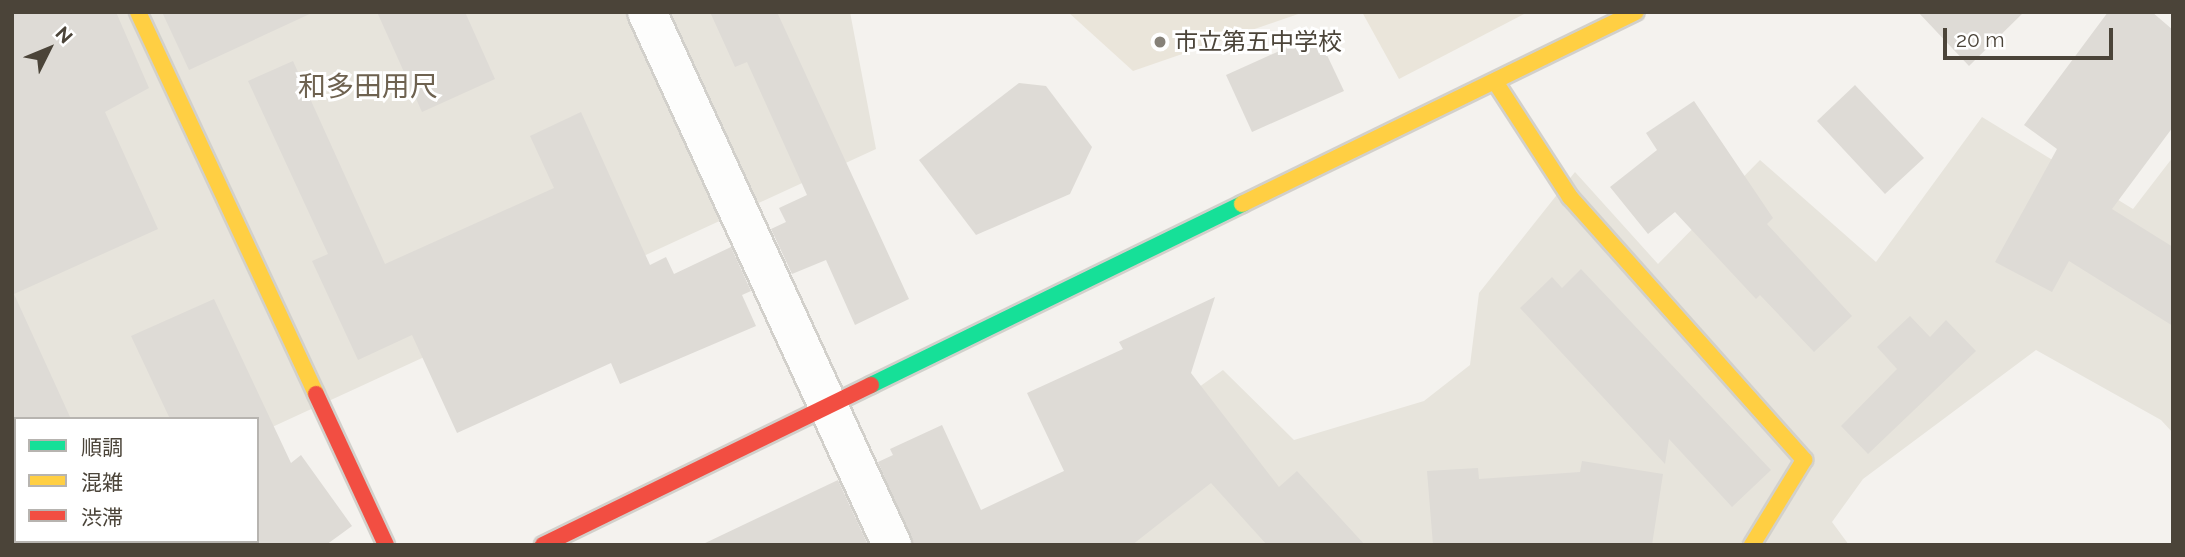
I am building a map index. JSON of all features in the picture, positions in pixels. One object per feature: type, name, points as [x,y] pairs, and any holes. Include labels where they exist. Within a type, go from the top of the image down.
[{"type":"street","points":[[138,12],[386,545]]},
{"type":"street","points":[[647,12],[892,545]]},
{"type":"street","points":[[543,545],[1496,83],[1636,12]]},
{"type":"street","points":[[1496,83],[1570,197],[1804,460],[1752,545]]},
{"type":"shaded area","points":[[12,12],[850,12],[876,149],[259,433],[259,417],[14,417],[14,543],[18,543],[12,545]]},
{"type":"shaded area","name":"市立第五中学校","points":[[1068,12],[1304,12],[1133,71]]},
{"type":"shaded area","name":"市立第五中学校","points":[[1362,12],[1528,12],[1399,79]]},
{"type":"shaded area","points":[[1982,117],[2133,209],[2173,157],[2173,433],[2161,420],[2036,350],[1863,479],[1832,522],[1849,545],[1030,545],[1147,424],[1223,370],[1294,440],[1424,401],[1470,365],[1479,293],[1575,172],[1658,264],[1760,160],[1876,262]]},
{"type":"building","points":[[12,12],[116,12],[149,88],[105,112],[158,229],[14,294],[70,417],[12,419]]},
{"type":"building","points":[[162,12],[314,12],[189,70]]},
{"type":"building","points":[[377,12],[465,12],[495,79],[422,112]]},
{"type":"building","points":[[710,12],[777,12],[909,299],[855,325],[826,260],[792,274],[771,229],[786,222],[779,208],[807,195],[747,62],[735,67]]},
{"type":"building","points":[[1918,12],[2024,12],[1969,66]]},
{"type":"building","points":[[2108,12],[2152,12],[2173,30],[2173,127],[2112,209],[2173,247],[2173,326],[2069,261],[2052,292],[1995,262],[2057,149],[2024,125]]},
{"type":"building","points":[[1317,34],[1344,91],[1252,132],[1226,75]]},
{"type":"building","points":[[293,61],[385,264],[554,188],[530,136],[581,112],[650,265],[666,257],[674,274],[731,247],[751,291],[742,295],[756,326],[620,384],[611,363],[457,433],[412,335],[358,360],[312,261],[328,254],[248,81]]},
{"type":"building","points":[[1019,83],[1046,86],[1092,147],[1070,194],[976,235],[919,160]]},
{"type":"building","points":[[1855,85],[1924,158],[1885,194],[1817,121]]},
{"type":"building","points":[[1694,101],[1773,218],[1767,224],[1852,316],[1814,352],[1760,295],[1756,299],[1675,212],[1648,234],[1610,187],[1657,150],[1646,133]]},
{"type":"building","points":[[1581,269],[1771,470],[1732,507],[1669,439],[1665,464],[1520,308],[1552,277],[1562,288]]},
{"type":"building","points":[[1215,297],[1191,373],[1279,487],[1297,471],[1365,545],[1267,545],[1211,483],[1132,545],[913,545],[878,462],[893,455],[890,449],[942,425],[981,510],[1064,471],[1027,393],[1123,349],[1119,342]]},
{"type":"building","points":[[214,299],[291,463],[301,455],[352,526],[326,545],[257,545],[259,417],[169,417],[131,336]]},
{"type":"building","points":[[1910,316],[1930,337],[1946,320],[1976,351],[1868,454],[1841,426],[1897,369],[1877,347]]},
{"type":"building","points":[[1582,461],[1663,474],[1652,545],[1433,545],[1427,471],[1478,468],[1479,479],[1580,472]]},
{"type":"building","points":[[838,480],[868,545],[701,545]]},
{"type":"traffic: fast","points":[[871,385],[1242,204]]},
{"type":"traffic: slow","points":[[138,12],[316,394]]},
{"type":"traffic: slow","points":[[1242,204],[1636,12]]},
{"type":"traffic: slow","points":[[1496,83],[1570,197],[1804,460],[1752,545]]},
{"type":"traffic: jam","points":[[543,545],[871,385]]},
{"type":"traffic: jam","points":[[316,394],[386,545]]},
{"type":"place","name":"市立第五中学校","points":[[1160,42]]},
{"type":"district","name":"和多田用尺","points":[[368,87]]}]
